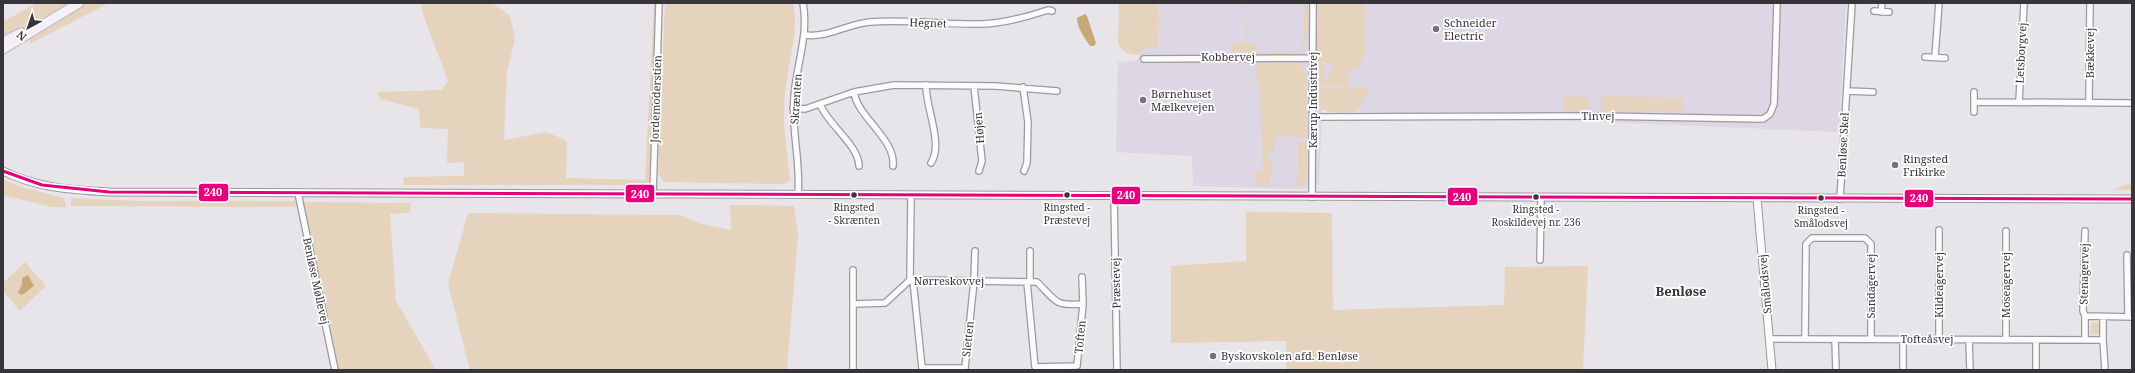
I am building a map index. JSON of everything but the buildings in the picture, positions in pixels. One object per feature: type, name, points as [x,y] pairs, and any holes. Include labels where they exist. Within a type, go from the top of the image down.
[{"type":"main road","points":[[3,49],[79,3]]},
{"type":"main road","points":[[3,42],[66,11]]},
{"type":"street","name":"Jordemoderstien","points":[[653,194],[659,3]]},
{"type":"street","name":"Skrænten","points":[[798,195],[798,174],[793,108],[796,75],[805,35],[804,3]]},
{"type":"street","name":"Kærup Industrivej","points":[[1312,197],[1313,3]]},
{"type":"street","name":"Tinvej","points":[[1313,117],[1598,116],[1763,119],[1770,114],[1774,108],[1777,3]]},
{"type":"street","name":"Benløse Skel","points":[[1840,198],[1852,3]]},
{"type":"street","points":[[1881,12],[1882,3]]},
{"type":"street","points":[[1934,57],[1939,3]]},
{"type":"street","name":"Letsborgvej","points":[[2019,102],[2024,3]]},
{"type":"street","name":"Bækkevej","points":[[2089,102],[2090,3]]},
{"type":"street","name":"Hegnet","points":[[805,35],[819,36],[862,23],[897,22],[984,24],[1012,20],[1048,10],[1052,11]]},
{"type":"street","points":[[1874,11],[1889,12]]},
{"type":"street","points":[[1925,56],[1945,58]]},
{"type":"street","name":"Kobbervej","points":[[1144,58],[1313,58]]},
{"type":"street","points":[[793,108],[805,109],[854,92],[892,85],[1023,87],[1057,91]]},
{"type":"street","points":[[926,85],[934,131],[934,156],[932,163]]},
{"type":"street","name":"Højen","points":[[974,86],[981,154],[979,171]]},
{"type":"street","points":[[1023,87],[1028,129],[1027,164],[1024,171]]},
{"type":"street","points":[[1847,91],[1873,92]]},
{"type":"street","points":[[854,92],[857,101],[885,141],[892,158],[893,166]]},
{"type":"street","points":[[1974,92],[1974,112]]},
{"type":"street","points":[[1974,102],[2132,103]]},
{"type":"street","points":[[820,104],[823,112],[849,144],[858,161],[858,166]]},
{"type":"street","points":[[3,171],[38,185],[74,190],[298,193],[2132,199]]},
{"type":"street","name":"Benløse Møllevej","points":[[298,193],[335,370]]},
{"type":"street","name":"Sletten","points":[[911,195],[912,280],[922,368],[965,368],[974,281],[975,251]]},
{"type":"street","name":"Præstevej","points":[[1114,196],[1117,370]]},
{"type":"street","points":[[1540,260],[1541,198]]},
{"type":"street","name":"Smålodsvej","points":[[1757,198],[1772,370]]},
{"type":"street","name":"Kildeagervej","points":[[1938,339],[1939,230]]},
{"type":"street","name":"Moseagervej","points":[[2006,231],[2006,340]]},
{"type":"street","name":"Stenagervej","points":[[2085,231],[2083,311],[2085,316]]},
{"type":"street","name":"Sandagervej","points":[[1805,339],[1806,244],[1812,238],[1865,238],[1871,244],[1871,339]]},
{"type":"street","points":[[1030,251],[1028,281],[1037,282],[1057,302],[1063,305],[1083,304]]},
{"type":"street","points":[[2085,340],[2085,316],[2130,316],[2128,255]]},
{"type":"street","points":[[853,270],[853,369]]},
{"type":"street","name":"Toften","points":[[1028,281],[1035,367],[1077,366],[1083,304],[1082,277]]},
{"type":"street","name":"Nørreskovvej","points":[[853,304],[885,303],[912,280],[1028,281]]},
{"type":"street","points":[[2103,316],[2105,370]]},
{"type":"street","name":"Tofteåsvej","points":[[1769,339],[2103,340]]},
{"type":"street","points":[[1835,339],[1836,370]]},
{"type":"street","points":[[1903,339],[1903,370]]},
{"type":"street","points":[[1969,340],[1970,370]]},
{"type":"street","points":[[2036,340],[2036,370]]},
{"type":"shaded area","points":[[37,3],[109,3],[31,43],[21,27],[3,36],[3,22]]},
{"type":"shaded area","points":[[421,3],[492,3],[510,16],[515,39],[507,71],[504,140],[547,132],[567,141],[566,178],[645,180],[654,3],[657,3],[649,185],[403,185],[404,177],[464,176],[464,162],[447,163],[448,129],[420,128],[419,109],[380,99],[377,92],[442,90],[448,81],[423,14]]},
{"type":"shaded area","points":[[665,3],[793,3],[795,26],[784,105],[785,137],[790,180],[784,184],[664,182],[658,174]]},
{"type":"shaded area","points":[[1119,3],[1157,3],[1159,18],[1158,48],[1145,48],[1140,55],[1130,54],[1120,47],[1118,43]]},
{"type":"shaded area","points":[[1157,3],[1846,3],[1839,132],[1322,110],[1319,185],[1299,189],[1193,186],[1192,156],[1116,152],[1118,62],[1136,61],[1145,48],[1159,18]]},
{"type":"shaded area","points":[[1245,3],[1247,43],[1256,44],[1255,52],[1264,52],[1264,54],[1231,52],[1230,45],[1234,42],[1245,42]]},
{"type":"shaded area","points":[[1303,3],[1308,3],[1308,31],[1307,39],[1302,50],[1297,53],[1272,54],[1272,52],[1296,52],[1303,46]]},
{"type":"shaded area","points":[[1317,3],[1365,3],[1365,55],[1357,69],[1349,69],[1348,86],[1317,86]],"holes":[[[1322,63],[1335,63],[1332,65],[1327,79],[1325,79],[1323,77],[1325,66]]]},
{"type":"shaded area","points":[[1085,14],[1096,43],[1094,46],[1090,46],[1077,22],[1077,18]]},
{"type":"shaded area","points":[[1257,63],[1298,63],[1306,70],[1307,137],[1275,136],[1274,152],[1268,152],[1268,159],[1273,159],[1269,185],[1297,186],[1298,141],[1306,142],[1307,173],[1304,184],[1301,187],[1255,185],[1255,171],[1263,170],[1260,85],[1256,84]]},
{"type":"shaded area","points":[[1317,88],[1369,88],[1356,112],[1333,112],[1323,109],[1318,98]]},
{"type":"shaded area","points":[[1564,95],[1589,98],[1588,109],[1564,112]]},
{"type":"shaded area","points":[[1601,96],[1683,98],[1683,111],[1601,112]]},
{"type":"shaded area","points":[[3,179],[18,186],[64,198],[66,207],[52,207],[3,195]]},
{"type":"shaded area","points":[[2132,184],[2132,190],[2113,190],[2123,185]]},
{"type":"shaded area","points":[[71,198],[138,201],[295,201],[297,207],[71,206]]},
{"type":"shaded area","points":[[302,202],[411,203],[410,213],[390,214],[396,301],[436,370],[337,370]]},
{"type":"shaded area","points":[[730,205],[794,206],[798,236],[787,370],[470,370],[448,284],[468,213],[681,215],[701,224],[731,230]]},
{"type":"shaded area","points":[[1246,212],[1332,213],[1333,310],[1504,305],[1505,267],[1588,266],[1583,370],[1286,370],[1286,341],[1171,343],[1171,266],[1246,261]]},
{"type":"shaded area","points":[[25,262],[46,286],[20,311],[3,291],[3,283]]},
{"type":"shaded area","points":[[28,275],[34,286],[22,295],[18,293],[22,284],[22,278]]},
{"type":"shaded area","points":[[2095,322],[2099,324],[2099,334],[2094,335],[2090,333],[2091,324]]},
{"type":"transit line","name":"240","points":[[3,171],[42,185],[109,192],[2132,199]]},
{"type":"place","name":"Schneider Electric","points":[[1436,29]]},
{"type":"place","name":"Børnehuset Mælkevejen","points":[[1143,100]]},
{"type":"place","name":"Ringsted Frikirke","points":[[1895,165]]},
{"type":"place","name":"Ringsted - Skrænten","points":[[854,195]]},
{"type":"place","name":"Ringsted - Præstevej","points":[[1067,195]]},
{"type":"place","name":"Ringsted - Roskildevej nr. 236","points":[[1536,197]]},
{"type":"place","name":"Ringsted - Smålodsvej","points":[[1821,198]]},
{"type":"place","name":"Byskovskolen afd. Benløse","points":[[1213,356]]},
{"type":"district","name":"Benløse","points":[[1681,291]]}]
